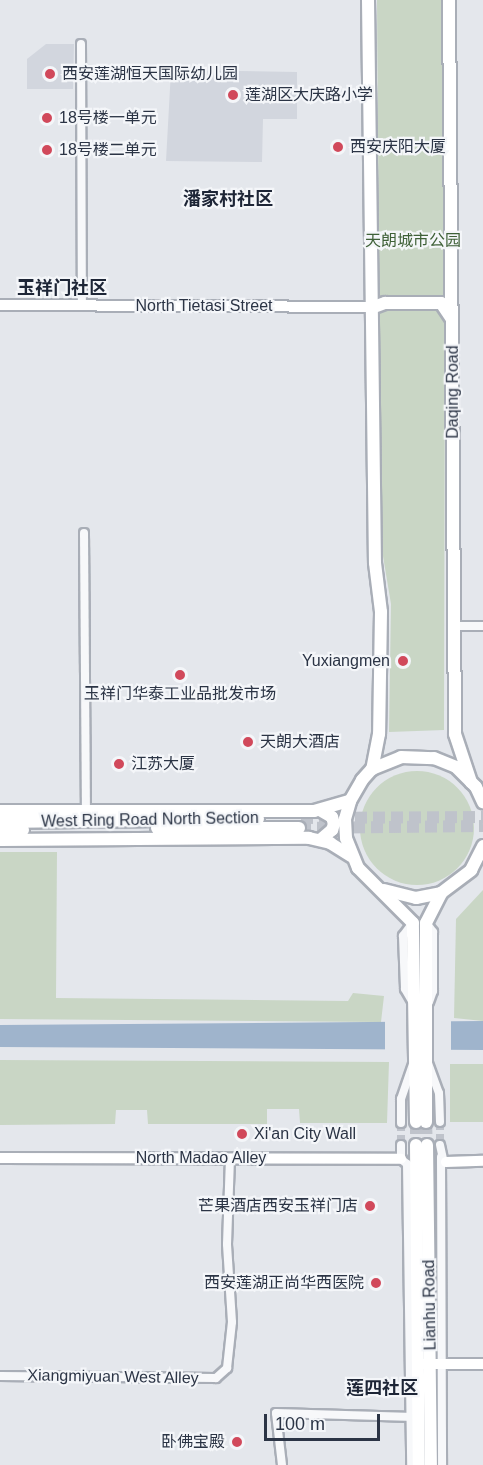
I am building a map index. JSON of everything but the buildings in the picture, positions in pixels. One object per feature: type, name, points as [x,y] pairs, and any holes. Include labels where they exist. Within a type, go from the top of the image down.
[{"type":"main road","points":[[368,0],[375,563],[381,612],[379,734],[372,769],[350,801],[346,838],[351,855],[363,874],[380,888],[413,929],[421,1006]]},
{"type":"main road","name":"Daqing Road","points":[[449,0],[455,734],[483,802]]},
{"type":"main road","points":[[371,293],[445,295],[452,286]]},
{"type":"main road","points":[[371,308],[385,303],[441,303],[449,310],[453,324]]},
{"type":"main road","points":[[372,769],[401,757],[417,755],[444,760],[476,786]]},
{"type":"main road","points":[[0,811],[320,810],[350,801]]},
{"type":"main road","points":[[320,810],[332,817],[334,824],[332,830],[320,840]]},
{"type":"main road","name":"West Ring Road North Section","points":[[0,822],[300,823],[0,830]]},
{"type":"main road","points":[[0,840],[320,840],[351,855]]},
{"type":"main road","points":[[380,888],[410,897],[441,893],[463,880],[481,858],[483,846]]},
{"type":"main road","points":[[421,1122],[421,1006],[427,929],[441,893]]},
{"type":"main road","points":[[413,929],[420,931],[427,929]]},
{"type":"main road","name":"Lianhu Road","points":[[422,1145],[430,1364],[431,1465]]},
{"type":"main road","name":"Lianhu Road","points":[[419,1465],[414,1417],[430,1364]]},
{"type":"street","points":[[81,44],[82,305]]},
{"type":"street","name":"North Tietasi Street","points":[[0,305],[371,308]]},
{"type":"street","points":[[84,533],[86,811]]},
{"type":"street","points":[[454,626],[483,626]]},
{"type":"street","points":[[421,1060],[439,1093],[440,1122]]},
{"type":"street","points":[[401,1123],[401,1099],[421,1060]]},
{"type":"street","points":[[440,1144],[443,1160],[430,1364],[442,1465]]},
{"type":"street","points":[[401,1145],[401,1159],[407,1164],[414,1417],[411,1465]]},
{"type":"street","name":"North Madao Alley","points":[[0,1158],[401,1159]]},
{"type":"street","name":"Xiangmiyuan West Alley","points":[[0,1376],[216,1378],[227,1368],[232,1322],[227,1244],[230,1158]]},
{"type":"street","points":[[443,1160],[483,1161]]},
{"type":"street","points":[[430,1364],[483,1364]]},
{"type":"street","points":[[282,1465],[276,1413],[414,1417]]},
{"type":"shaded area","name":"西安莲湖恒天国际幼儿园","points":[[46,44],[74,44],[73,89],[27,89],[27,59]]},
{"type":"shaded area","name":"莲湖区大庆路小学","points":[[171,70],[297,72],[297,119],[263,119],[262,162],[166,161]]},
{"type":"green space","name":"天朗城市公园","points":[[377,0],[445,0],[448,289],[445,304],[444,730],[389,732],[391,604],[381,544]]},
{"type":"green space","points":[[417,771],[439,776],[457,788],[469,806],[474,828],[469,850],[457,868],[439,880],[417,885],[395,880],[377,868],[365,850],[360,828],[365,806],[377,788],[395,776]]},
{"type":"green space","points":[[0,852],[57,852],[56,998],[348,1001],[353,993],[384,996],[381,1022],[0,1019]]},
{"type":"green space","points":[[483,890],[483,1021],[454,1018],[456,919]]},
{"type":"green space","points":[[0,1060],[389,1062],[387,1123],[300,1123],[299,1109],[267,1109],[267,1124],[148,1124],[147,1110],[116,1110],[115,1124],[0,1125]]},
{"type":"green space","points":[[450,1064],[483,1064],[483,1122],[450,1122]]},
{"type":"water","points":[[483,1021],[483,1050],[0,1047],[0,1025]]},
{"type":"pier","points":[[385,1018],[451,1018],[451,1053],[385,1053]]},
{"type":"tunnel","points":[[301,818],[483,817]]},
{"type":"tunnel","points":[[299,828],[483,826]]},
{"type":"tunnel","points":[[416,1122],[416,1145]]},
{"type":"tunnel","points":[[426,1122],[427,1145]]},
{"type":"tunnel","points":[[440,1122],[440,1145]]},
{"type":"tunnel","points":[[401,1123],[401,1145]]},
{"type":"place","name":"西安莲湖恒天国际幼儿园","points":[[50,74]]},
{"type":"place","name":"莲湖区大庆路小学","points":[[233,95]]},
{"type":"place","name":"18号楼一单元","points":[[47,118]]},
{"type":"place","name":"西安庆阳大厦","points":[[338,147]]},
{"type":"place","name":"18号楼二单元","points":[[47,150]]},
{"type":"place","name":"Yuxiangmen","points":[[403,661]]},
{"type":"place","name":"玉祥门华泰工业品批发市场","points":[[180,675]]},
{"type":"place","name":"天朗大酒店","points":[[248,742]]},
{"type":"place","name":"江苏大厦","points":[[119,764]]},
{"type":"place","name":"Xi'an City Wall","points":[[242,1134]]},
{"type":"place","name":"芒果酒店西安玉祥门店","points":[[370,1206]]},
{"type":"place","name":"西安莲湖正尚华西医院","points":[[376,1283]]},
{"type":"place","name":"卧佛宝殿","points":[[237,1442]]},
{"type":"district","name":"潘家村社区","points":[[228,199]]},
{"type":"district","name":"玉祥门社区","points":[[62,288]]},
{"type":"district","name":"莲四社区","points":[[382,1388]]}]
